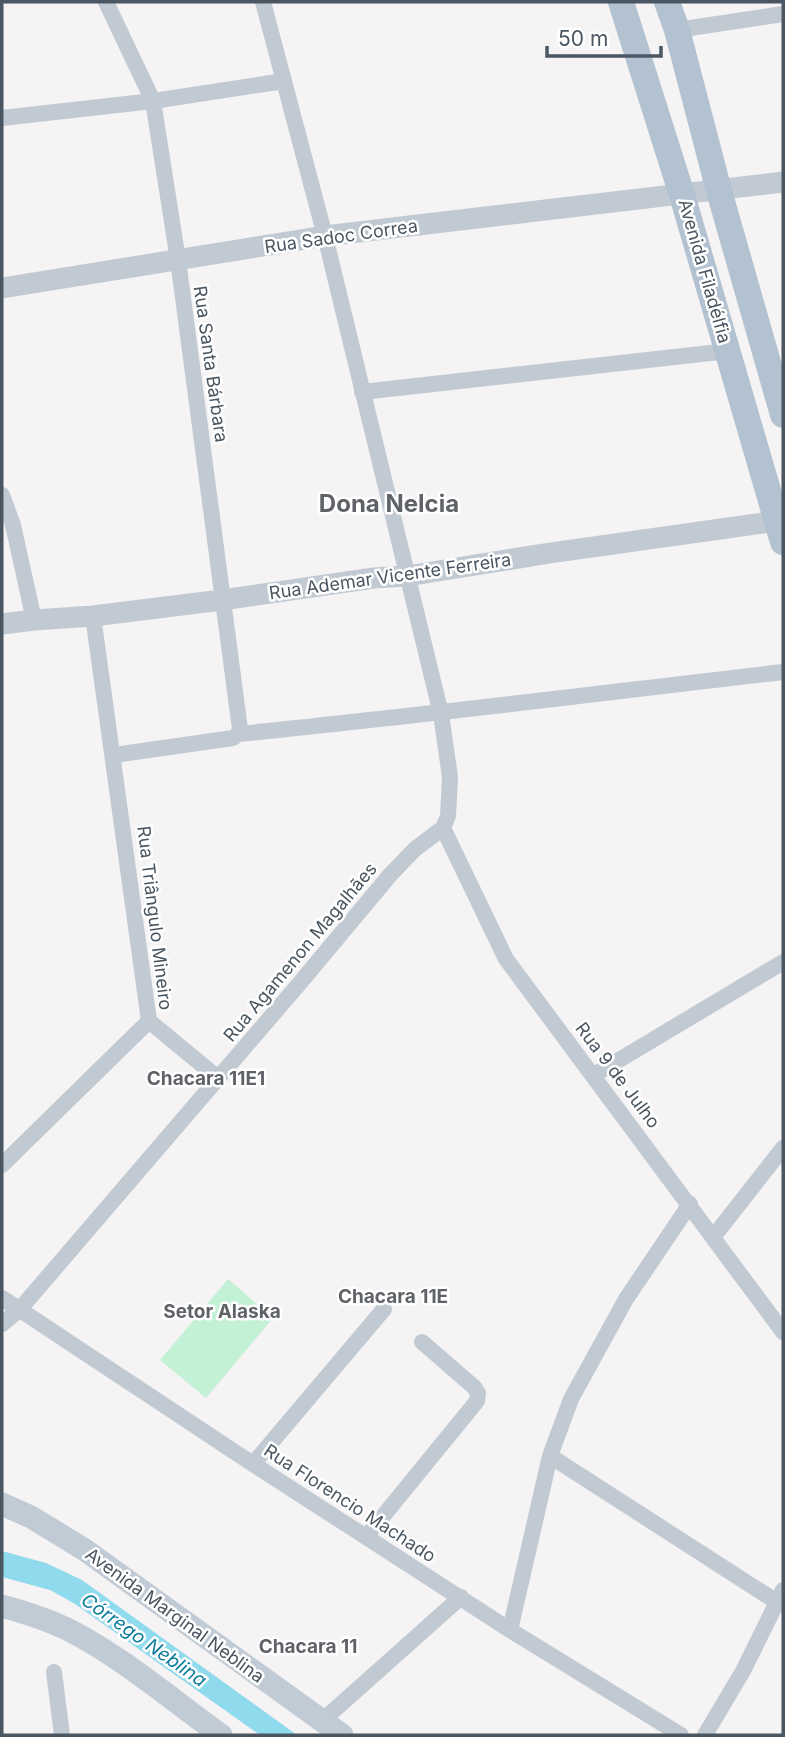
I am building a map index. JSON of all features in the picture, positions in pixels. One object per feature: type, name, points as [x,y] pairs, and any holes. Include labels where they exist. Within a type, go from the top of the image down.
[{"type":"main road","name":"Avenida Filadélfia","points":[[621,2],[682,195],[781,528]]},
{"type":"main road","name":"Avenida Filadélfia","points":[[667,2],[677,30],[719,191],[775,349],[783,415]]},
{"type":"main road","name":"Avenida Marginal Neblina","points":[[2,1504],[31,1517],[85,1550],[342,1735]]},
{"type":"main road","points":[[2,1606],[66,1628],[94,1644],[221,1735]]},
{"type":"street","name":"Rua Santa Bárbara","points":[[106,2],[153,100],[178,260],[240,729],[235,736]]},
{"type":"street","points":[[263,2],[325,236],[440,713],[450,777],[446,822]]},
{"type":"street","points":[[677,30],[783,14]]},
{"type":"street","points":[[3,115],[153,100],[284,81]]},
{"type":"street","name":"Rua Sadoc Correa","points":[[2,288],[325,236],[783,182]]},
{"type":"street","points":[[362,391],[728,351]]},
{"type":"street","points":[[2,495],[13,525],[34,620]]},
{"type":"street","name":"Rua Ademar Vicente Ferreira","points":[[2,624],[222,600],[374,578],[407,576],[550,553],[781,528]]},
{"type":"street","name":"Rua Triângulo Mineiro","points":[[2,1165],[149,1021],[93,616]]},
{"type":"street","points":[[114,755],[235,736],[783,672]]},
{"type":"street","name":"Rua 9 de Julho","points":[[446,822],[506,959],[783,1332]]},
{"type":"street","name":"Rua Agamenon Magalhães","points":[[2,1324],[20,1309],[390,875],[446,822]]},
{"type":"street","points":[[594,1075],[783,962]]},
{"type":"street","points":[[149,1021],[218,1078]]},
{"type":"street","points":[[714,1236],[783,1148]]},
{"type":"street","points":[[510,1630],[550,1456],[571,1399],[633,1288],[690,1204]]},
{"type":"street","name":"Rua Florencio Machado","points":[[2,1298],[510,1630],[681,1735]]},
{"type":"street","points":[[253,1464],[384,1309]]},
{"type":"street","points":[[366,1537],[477,1401],[478,1393],[474,1387],[422,1342]]},
{"type":"street","points":[[550,1456],[780,1596],[743,1671],[709,1728]]},
{"type":"street","points":[[323,1721],[461,1597]]},
{"type":"street","points":[[54,1672],[62,1735]]},
{"type":"green space","points":[[228,1279],[273,1318],[206,1398],[160,1360]]},
{"type":"water","name":"Córrego Neblina","points":[[2,1551],[46,1563],[82,1580],[297,1735],[260,1735],[75,1604],[50,1590],[2,1577]]},
{"type":"district","name":"Dona Nelcia","points":[[389,503]]},
{"type":"district","name":"Chacara 11E1","points":[[206,1078]]},
{"type":"district","name":"Chacara 11E","points":[[393,1296]]},
{"type":"district","name":"Setor Alaska","points":[[222,1311]]},
{"type":"district","name":"Chacara 11","points":[[308,1646]]}]
